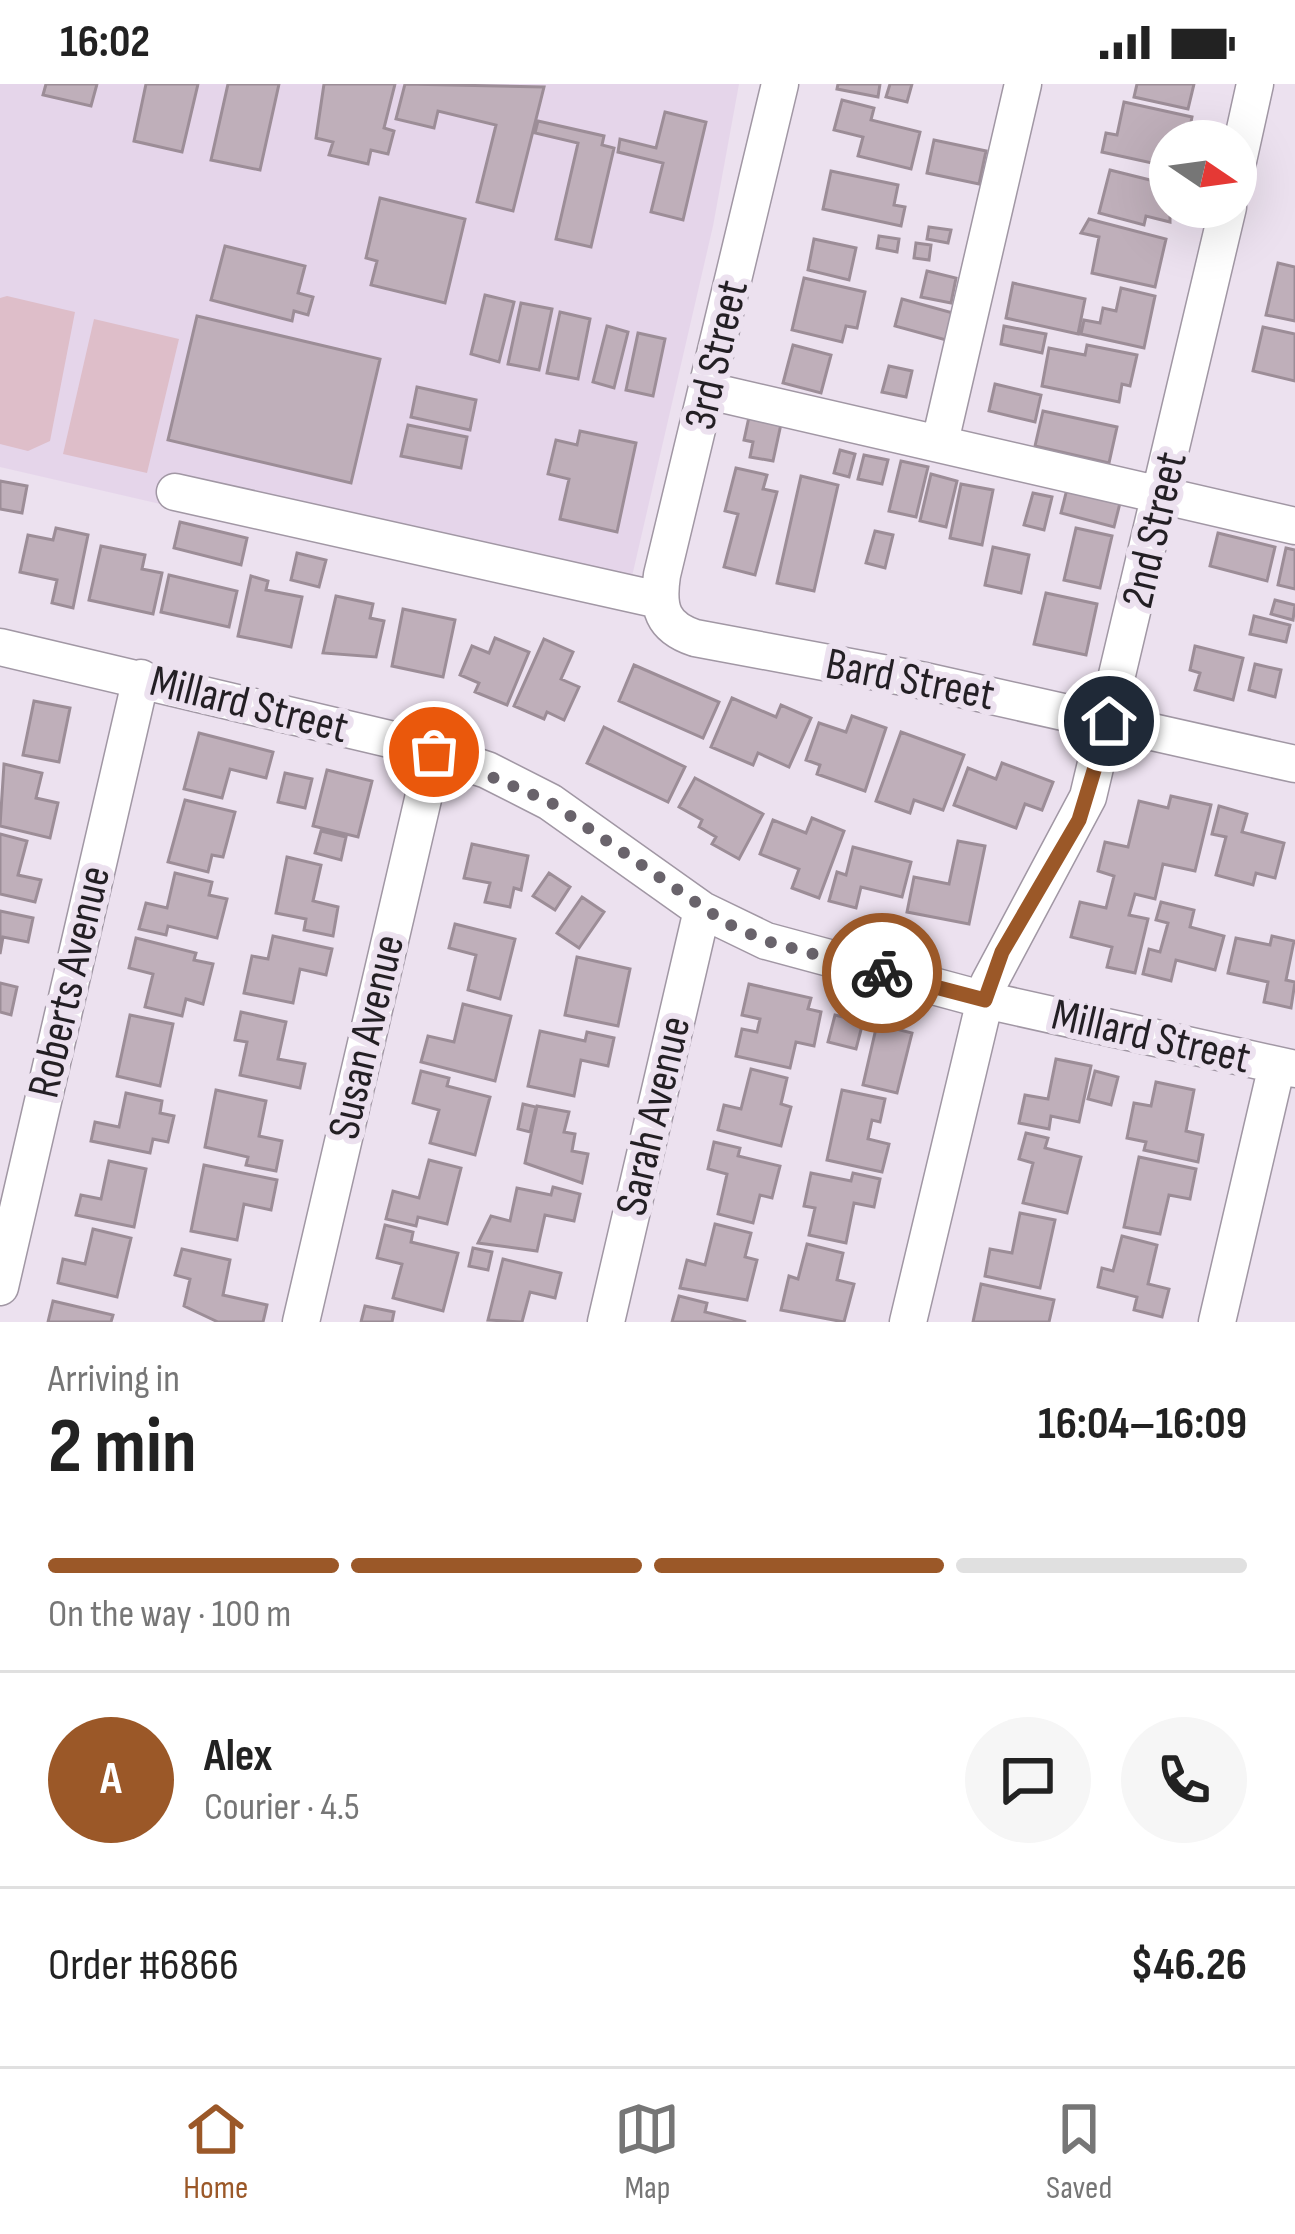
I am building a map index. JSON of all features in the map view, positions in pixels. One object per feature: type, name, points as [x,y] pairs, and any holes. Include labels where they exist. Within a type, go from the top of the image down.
[{"type":"street","name":"3rd Street","points":[[663,612],[780,84]]},
{"type":"street","points":[[940,442],[1023,84]]},
{"type":"street","points":[[1247,120],[1255,84]]},
{"type":"street","name":"2nd Street","points":[[908,1322],[985,1000],[1002,952],[1079,820],[1109,721],[1223,228]]},
{"type":"street","points":[[709,391],[1295,526]]},
{"type":"street","name":"Bard Street","points":[[176,492],[663,612],[695,638],[1109,721],[1295,764]]},
{"type":"street","name":"Millard Street","points":[[0,647],[434,752],[550,802],[702,910],[766,941],[985,1000],[1286,1067]]},
{"type":"street","name":"Roberts Avenue","points":[[0,1287],[141,678]]},
{"type":"street","name":"Susan Avenue","points":[[301,1322],[434,752]]},
{"type":"street","name":"Sarah Avenue","points":[[606,1322],[702,910]]},
{"type":"street","points":[[1217,1322],[1286,1067]]},
{"type":"shaded area","points":[[0,84],[739,84],[713,226],[624,611],[0,467]]},
{"type":"shaded area","points":[[0,298],[75,312],[50,441],[28,451],[0,444]]},
{"type":"shaded area","points":[[94,319],[179,339],[147,473],[63,454]]},
{"type":"building","points":[[46,84],[97,84],[91,106],[43,95]]},
{"type":"building","points":[[146,84],[198,84],[182,152],[134,141]]},
{"type":"building","points":[[228,84],[279,84],[260,170],[211,160]]},
{"type":"building","points":[[324,84],[395,84],[384,128],[394,131],[388,154],[371,150],[368,164],[329,155],[333,142],[316,138]]},
{"type":"building","points":[[405,84],[544,87],[513,211],[477,202],[496,125],[438,111],[434,128],[396,119]]},
{"type":"building","points":[[838,84],[880,84],[878,97],[837,89]]},
{"type":"building","points":[[890,84],[912,84],[907,102],[886,97]]},
{"type":"building","points":[[1137,84],[1194,84],[1188,109],[1134,97]]},
{"type":"building","points":[[842,100],[874,108],[871,120],[920,132],[911,169],[858,156],[863,137],[834,130]]},
{"type":"building","points":[[1124,102],[1192,117],[1149,120],[1149,162],[1102,152],[1106,133],[1117,135]]},
{"type":"building","points":[[665,112],[706,122],[683,220],[651,212],[663,163],[618,152],[620,139],[656,148]]},
{"type":"building","points":[[538,121],[604,136],[602,145],[614,148],[591,247],[556,239],[578,143],[535,133]]},
{"type":"building","points":[[934,140],[986,151],[979,184],[927,173]]},
{"type":"building","points":[[1110,170],[1149,180],[1149,217],[1144,225],[1099,213]]},
{"type":"building","points":[[831,171],[898,185],[894,205],[905,207],[901,226],[823,209]]},
{"type":"building","points":[[380,198],[465,219],[445,303],[371,285],[377,261],[366,258]]},
{"type":"building","points":[[1089,219],[1166,239],[1155,287],[1092,273],[1099,237],[1081,233]]},
{"type":"building","points":[[929,227],[951,230],[948,243],[927,239]]},
{"type":"building","points":[[879,236],[899,239],[897,252],[877,248]]},
{"type":"building","points":[[814,239],[856,248],[849,280],[808,270]]},
{"type":"building","points":[[916,243],[931,245],[929,260],[914,258]]},
{"type":"building","points":[[225,246],[305,266],[298,293],[313,297],[308,315],[294,311],[292,321],[211,300]]},
{"type":"building","points":[[1278,263],[1295,267],[1295,321],[1266,315]]},
{"type":"building","points":[[927,271],[956,278],[951,303],[921,297]]},
{"type":"building","points":[[804,278],[865,292],[857,328],[846,326],[842,342],[792,330]]},
{"type":"building","points":[[1013,283],[1085,299],[1078,334],[1006,318]]},
{"type":"building","points":[[1121,288],[1155,296],[1144,348],[1081,334],[1084,320],[1100,323],[1103,308],[1116,311]]},
{"type":"building","points":[[485,295],[514,302],[499,362],[471,354]]},
{"type":"building","points":[[902,299],[953,313],[946,340],[895,326]]},
{"type":"building","points":[[521,303],[552,309],[539,370],[508,364]]},
{"type":"building","points":[[560,312],[590,319],[578,379],[547,373]]},
{"type":"building","points":[[197,316],[380,359],[351,483],[168,440]]},
{"type":"building","points":[[607,326],[628,332],[614,388],[593,382]]},
{"type":"building","points":[[1004,326],[1046,334],[1042,353],[1001,344]]},
{"type":"building","points":[[1263,327],[1295,334],[1295,381],[1253,371]]},
{"type":"building","points":[[638,333],[665,339],[653,396],[626,390]]},
{"type":"building","points":[[793,345],[831,355],[821,393],[783,383]]},
{"type":"building","points":[[1087,345],[1137,355],[1130,386],[1122,384],[1119,402],[1042,386],[1049,348],[1085,355]]},
{"type":"building","points":[[889,366],[912,371],[906,397],[882,392]]},
{"type":"building","points":[[995,384],[1041,395],[1035,422],[989,411]]},
{"type":"building","points":[[417,387],[476,400],[470,430],[411,417]]},
{"type":"building","points":[[1043,411],[1117,427],[1109,463],[1035,446]]},
{"type":"building","points":[[749,417],[781,424],[773,461],[750,457],[753,442],[744,440]]},
{"type":"building","points":[[408,425],[467,437],[461,468],[401,456]]},
{"type":"building","points":[[580,431],[636,443],[617,532],[560,519],[569,479],[548,474],[556,440],[577,445]]},
{"type":"building","points":[[840,450],[855,454],[849,477],[834,473]]},
{"type":"building","points":[[864,455],[888,460],[882,484],[858,479]]},
{"type":"building","points":[[901,461],[928,467],[916,517],[889,511]]},
{"type":"building","points":[[736,468],[767,475],[763,489],[777,492],[755,575],[724,567],[738,514],[725,511]]},
{"type":"building","points":[[931,474],[957,481],[946,527],[920,521]]},
{"type":"building","points":[[801,476],[838,485],[814,591],[777,583]]},
{"type":"building","points":[[0,481],[27,486],[22,513],[0,509]]},
{"type":"building","points":[[961,484],[993,490],[982,545],[950,538]]},
{"type":"building","points":[[1067,489],[1120,503],[1114,527],[1061,513]]},
{"type":"building","points":[[1033,493],[1052,497],[1044,530],[1024,525]]},
{"type":"building","points":[[180,522],[247,538],[241,565],[174,548]]},
{"type":"building","points":[[56,528],[88,535],[73,608],[52,603],[57,580],[20,572],[28,535],[53,540]]},
{"type":"building","points":[[1076,528],[1112,536],[1100,588],[1064,580]]},
{"type":"building","points":[[875,531],[893,535],[885,568],[866,563]]},
{"type":"building","points":[[1218,533],[1275,547],[1267,581],[1210,566]]},
{"type":"building","points":[[101,546],[145,555],[142,569],[162,573],[153,614],[89,600]]},
{"type":"building","points":[[993,547],[1029,555],[1021,593],[985,585]]},
{"type":"building","points":[[1286,548],[1295,550],[1295,589],[1278,585]]},
{"type":"building","points":[[297,553],[326,560],[319,587],[291,580]]},
{"type":"building","points":[[169,575],[237,591],[229,627],[161,612]]},
{"type":"building","points":[[251,576],[268,581],[266,590],[302,597],[291,647],[238,636]]},
{"type":"building","points":[[1046,593],[1097,604],[1086,655],[1034,644]]},
{"type":"building","points":[[336,596],[373,604],[370,618],[384,621],[376,657],[323,653]]},
{"type":"building","points":[[1275,600],[1295,605],[1293,620],[1271,614]]},
{"type":"building","points":[[403,609],[455,620],[443,677],[392,666]]},
{"type":"building","points":[[1254,616],[1290,625],[1286,642],[1250,634]]},
{"type":"building","points":[[495,638],[529,652],[507,705],[475,692],[479,683],[460,675],[472,646],[489,653]]},
{"type":"building","points":[[544,639],[573,652],[561,679],[579,687],[564,720],[547,712],[544,719],[514,706]]},
{"type":"building","points":[[1195,646],[1243,658],[1233,700],[1195,690],[1200,673],[1190,670]]},
{"type":"building","points":[[1255,664],[1281,670],[1275,697],[1249,690]]},
{"type":"building","points":[[634,665],[719,702],[703,738],[619,701]]},
{"type":"building","points":[[732,698],[776,717],[781,705],[811,718],[789,767],[758,753],[753,765],[711,747]]},
{"type":"building","points":[[34,701],[70,708],[59,762],[23,755]]},
{"type":"building","points":[[852,716],[886,728],[865,791],[817,774],[820,765],[806,760],[819,723],[846,732]]},
{"type":"building","points":[[604,727],[685,767],[668,802],[587,763]]},
{"type":"building","points":[[901,732],[964,755],[943,810],[914,800],[910,813],[876,801]]},
{"type":"building","points":[[199,733],[273,752],[266,778],[230,769],[222,798],[184,789]]},
{"type":"building","points":[[1002,763],[1053,782],[1042,810],[1025,804],[1016,828],[954,805],[968,768],[996,779]]},
{"type":"building","points":[[4,764],[42,773],[36,798],[58,803],[50,838],[0,826]]},
{"type":"building","points":[[327,770],[372,781],[358,837],[313,826]]},
{"type":"building","points":[[285,773],[312,779],[305,808],[278,802]]},
{"type":"building","points":[[695,778],[763,814],[739,859],[712,844],[716,837],[699,827],[702,820],[679,807]]},
{"type":"building","points":[[1171,796],[1211,805],[1195,871],[1163,864],[1155,899],[1135,894],[1129,915],[1148,919],[1135,973],[1107,967],[1112,947],[1071,937],[1080,902],[1106,908],[1114,876],[1098,871],[1105,842],[1128,847],[1139,801],[1168,808]]},
{"type":"building","points":[[185,800],[235,812],[223,857],[212,855],[208,872],[168,862]]},
{"type":"building","points":[[1219,806],[1247,814],[1242,832],[1284,843],[1275,878],[1256,873],[1253,885],[1216,875],[1226,837],[1212,834]]},
{"type":"building","points":[[812,818],[844,831],[819,898],[792,888],[799,869],[760,854],[773,820],[806,833]]},
{"type":"building","points":[[321,831],[346,837],[341,860],[315,853]]},
{"type":"building","points":[[0,834],[27,841],[18,875],[41,880],[35,902],[0,894]]},
{"type":"building","points":[[958,841],[985,846],[969,924],[907,912],[914,877],[949,884]]},
{"type":"building","points":[[472,844],[528,856],[521,890],[514,888],[510,907],[485,902],[490,883],[464,878]]},
{"type":"building","points":[[853,847],[911,862],[902,897],[861,887],[856,908],[829,901],[837,872],[846,875]]},
{"type":"building","points":[[287,857],[321,865],[313,901],[338,907],[333,936],[304,930],[306,919],[276,913]]},
{"type":"building","points":[[175,873],[212,882],[209,895],[227,899],[217,938],[168,926],[166,935],[139,929],[146,903],[167,908]]},
{"type":"building","points":[[549,873],[570,887],[555,910],[533,896]]},
{"type":"building","points":[[582,897],[604,912],[579,948],[557,933]]},
{"type":"building","points":[[1161,902],[1194,910],[1190,927],[1224,936],[1215,970],[1176,960],[1171,981],[1143,974],[1149,949],[1160,952],[1168,923],[1156,920]]},
{"type":"building","points":[[0,911],[33,918],[28,942],[3,937],[0,954]]},
{"type":"building","points":[[455,924],[515,939],[500,999],[468,990],[476,955],[449,948]]},
{"type":"building","points":[[273,936],[332,949],[326,975],[300,969],[293,1003],[244,993],[252,956],[268,959]]},
{"type":"building","points":[[1272,936],[1294,941],[1286,980],[1295,982],[1291,1008],[1264,1002],[1268,982],[1228,973],[1236,938],[1270,945]]},
{"type":"building","points":[[136,938],[196,953],[194,960],[213,964],[203,1004],[186,999],[182,1016],[145,1007],[153,974],[129,968]]},
{"type":"building","points":[[577,957],[630,969],[618,1026],[565,1015]]},
{"type":"building","points":[[0,983],[17,987],[11,1015],[0,1012]]},
{"type":"building","points":[[749,984],[811,998],[808,1009],[821,1012],[814,1046],[796,1042],[790,1068],[736,1056],[742,1029],[757,1032],[760,1019],[742,1015]]},
{"type":"building","points":[[463,1004],[511,1016],[495,1081],[421,1062],[428,1036],[454,1042]]},
{"type":"building","points":[[241,1012],[286,1022],[278,1059],[305,1064],[300,1088],[240,1075],[247,1042],[235,1040]]},
{"type":"building","points":[[130,1015],[173,1024],[160,1086],[117,1076]]},
{"type":"building","points":[[835,1015],[863,1022],[856,1049],[828,1042]]},
{"type":"building","points":[[877,1024],[912,1033],[897,1093],[863,1085]]},
{"type":"building","points":[[540,1031],[585,1041],[587,1032],[614,1038],[608,1066],[581,1060],[574,1096],[528,1086]]},
{"type":"building","points":[[1056,1059],[1091,1066],[1079,1122],[1051,1116],[1049,1129],[1019,1123],[1025,1095],[1048,1099]]},
{"type":"building","points":[[751,1069],[787,1078],[781,1104],[791,1107],[781,1146],[718,1130],[724,1105],[741,1109]]},
{"type":"building","points":[[421,1071],[449,1078],[447,1086],[490,1097],[475,1155],[430,1143],[439,1110],[413,1103]]},
{"type":"building","points":[[1095,1071],[1118,1077],[1111,1105],[1088,1099]]},
{"type":"building","points":[[1156,1082],[1194,1090],[1186,1131],[1203,1135],[1198,1162],[1144,1150],[1146,1142],[1127,1138],[1134,1103],[1151,1106]]},
{"type":"building","points":[[216,1090],[266,1101],[259,1136],[282,1141],[276,1171],[246,1165],[248,1157],[205,1147]]},
{"type":"building","points":[[842,1090],[885,1099],[880,1122],[872,1120],[868,1139],[889,1144],[882,1172],[827,1160]]},
{"type":"building","points":[[126,1093],[162,1101],[160,1113],[174,1116],[168,1142],[153,1139],[150,1153],[91,1141],[95,1122],[119,1127]]},
{"type":"building","points":[[523,1104],[536,1107],[530,1132],[518,1129]]},
{"type":"building","points":[[537,1106],[569,1112],[564,1132],[575,1134],[572,1151],[588,1154],[582,1183],[525,1163]]},
{"type":"building","points":[[1026,1133],[1048,1138],[1045,1148],[1081,1157],[1067,1213],[1023,1203],[1033,1163],[1019,1159]]},
{"type":"building","points":[[714,1142],[740,1148],[738,1156],[780,1166],[772,1198],[760,1195],[753,1223],[718,1214],[727,1174],[708,1169]]},
{"type":"building","points":[[1139,1157],[1196,1169],[1190,1199],[1169,1195],[1160,1234],[1124,1227]]},
{"type":"building","points":[[429,1160],[461,1168],[447,1224],[418,1217],[416,1226],[386,1219],[393,1191],[419,1198]]},
{"type":"building","points":[[109,1161],[146,1169],[134,1227],[76,1215],[81,1195],[101,1199]]},
{"type":"building","points":[[204,1165],[277,1180],[271,1210],[244,1204],[237,1240],[191,1231]]},
{"type":"building","points":[[811,1173],[851,1181],[853,1173],[880,1179],[874,1207],[854,1203],[846,1243],[809,1235],[815,1208],[804,1206]]},
{"type":"building","points":[[553,1187],[580,1194],[574,1221],[545,1215],[537,1251],[478,1243],[491,1216],[510,1221],[517,1188],[551,1195]]},
{"type":"building","points":[[1020,1213],[1055,1220],[1040,1288],[985,1276],[990,1249],[1012,1253]]},
{"type":"building","points":[[715,1224],[751,1233],[745,1257],[757,1260],[747,1300],[680,1288],[687,1260],[705,1265]]},
{"type":"building","points":[[385,1225],[413,1232],[411,1242],[458,1253],[443,1311],[393,1298],[402,1264],[377,1258]]},
{"type":"building","points":[[93,1229],[131,1238],[117,1297],[58,1283],[63,1259],[85,1264]]},
{"type":"building","points":[[1122,1236],[1157,1245],[1148,1284],[1169,1289],[1162,1317],[1134,1310],[1137,1297],[1098,1287],[1102,1268],[1113,1271]]},
{"type":"building","points":[[807,1244],[843,1253],[837,1280],[854,1284],[844,1322],[781,1310],[789,1276],[798,1279]]},
{"type":"building","points":[[473,1248],[492,1252],[488,1270],[469,1266]]},
{"type":"building","points":[[182,1249],[230,1260],[223,1295],[267,1305],[263,1322],[218,1322],[184,1306],[190,1279],[175,1275]]},
{"type":"building","points":[[503,1259],[561,1273],[555,1298],[530,1292],[522,1322],[488,1320]]},
{"type":"building","points":[[981,1284],[1054,1300],[1049,1322],[973,1322]]},
{"type":"building","points":[[679,1296],[707,1303],[705,1312],[746,1322],[672,1322]]},
{"type":"building","points":[[53,1301],[113,1315],[111,1322],[48,1322]]},
{"type":"building","points":[[365,1306],[394,1312],[392,1322],[361,1322]]},
{"type":"way so far","points":[[434,752],[528,789],[726,923],[766,941],[882,973]]},
{"type":"route","points":[[882,973],[985,1000],[1002,952],[1079,820],[1109,721]]}]
